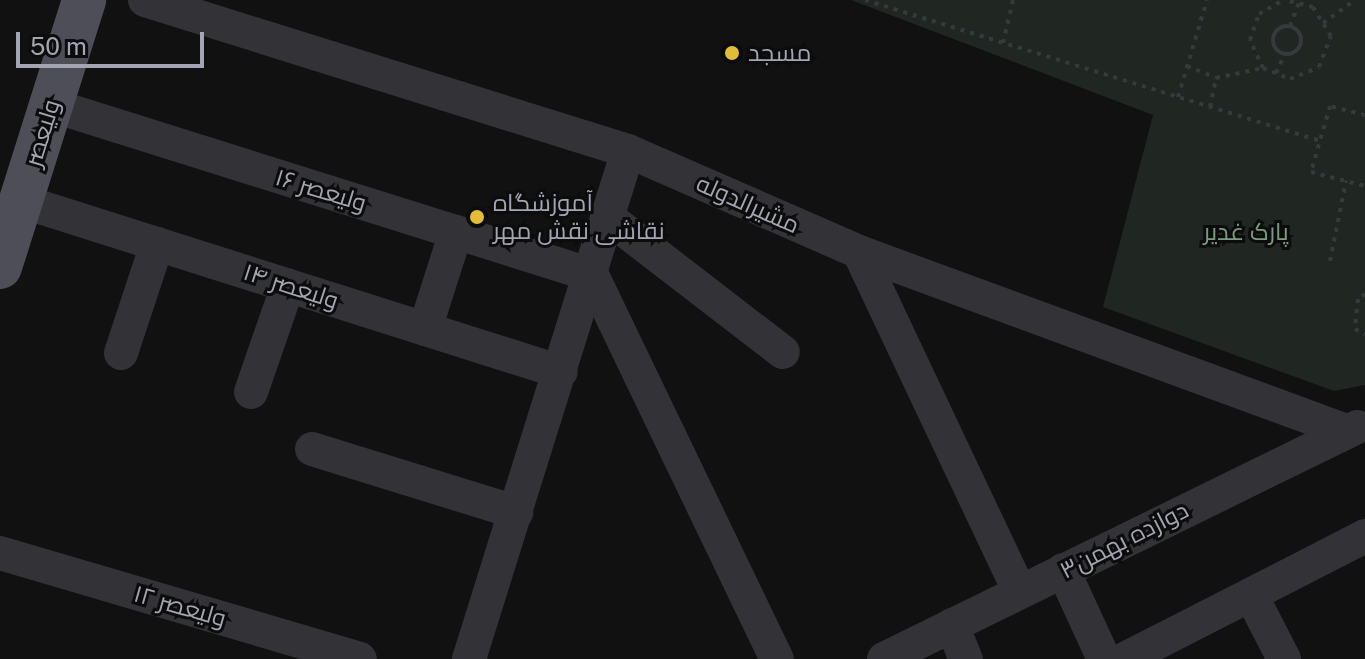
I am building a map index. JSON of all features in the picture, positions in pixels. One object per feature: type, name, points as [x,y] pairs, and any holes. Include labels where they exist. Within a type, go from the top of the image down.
[{"type":"main road","name":"ولیعصر","points":[[2,253],[84,0]]},
{"type":"street","name":"مشیرالدوله","points":[[145,0],[628,151],[859,252],[1354,428]]},
{"type":"street","name":"ولیعصر ۱۶","points":[[51,105],[592,275]]},
{"type":"street","points":[[469,659],[610,219],[628,151]]},
{"type":"street","name":"ولیعصر ۱۴","points":[[21,201],[561,372]]},
{"type":"street","points":[[610,219],[783,352]]},
{"type":"street","points":[[425,329],[456,232]]},
{"type":"street","points":[[121,353],[157,244]]},
{"type":"street","points":[[859,252],[1020,592]]},
{"type":"street","points":[[592,275],[777,659]]},
{"type":"street","points":[[251,392],[288,285]]},
{"type":"street","name":"دوازده بهمن۳","points":[[884,659],[1354,428]]},
{"type":"street","points":[[312,449],[516,512]]},
{"type":"street","points":[[1125,659],[1365,536]]},
{"type":"street","name":"ولیعصر ۱۲","points":[[0,553],[360,659]]},
{"type":"street","points":[[1063,570],[1104,659]]},
{"type":"street","points":[[1251,595],[1284,659]]},
{"type":"street","points":[[952,625],[966,659]]},
{"type":"path","points":[[865,0],[1320,141]]},
{"type":"path","points":[[1003,43],[1013,0]]},
{"type":"path","points":[[1178,97],[1207,0]]},
{"type":"path","points":[[1187,66],[1216,78],[1263,68],[1290,79],[1319,67],[1331,36],[1313,7],[1284,0],[1259,14],[1250,40],[1263,68]]},
{"type":"path","points":[[1323,23],[1355,0]]},
{"type":"path","points":[[1285,54],[1273,37],[1290,26],[1299,3]]},
{"type":"path","points":[[1276,73],[1285,54],[1301,40],[1290,26]]},
{"type":"path","points":[[1210,107],[1216,78]]},
{"type":"path","points":[[1365,108],[1364,114],[1330,106],[1311,172],[1365,186]]},
{"type":"path","points":[[1330,261],[1346,181]]},
{"type":"path","points":[[1365,294],[1358,299],[1355,329],[1365,334]]},
{"type":"green space","name":"پارک غدیر","points":[[851,0],[1365,0],[1365,385],[1334,391],[1103,307],[1153,115]]},
{"type":"place","name":"مسجد","points":[[732,53]]},
{"type":"place","name":"آموزشگاه نقاشی نقش مهر","points":[[477,217]]}]
